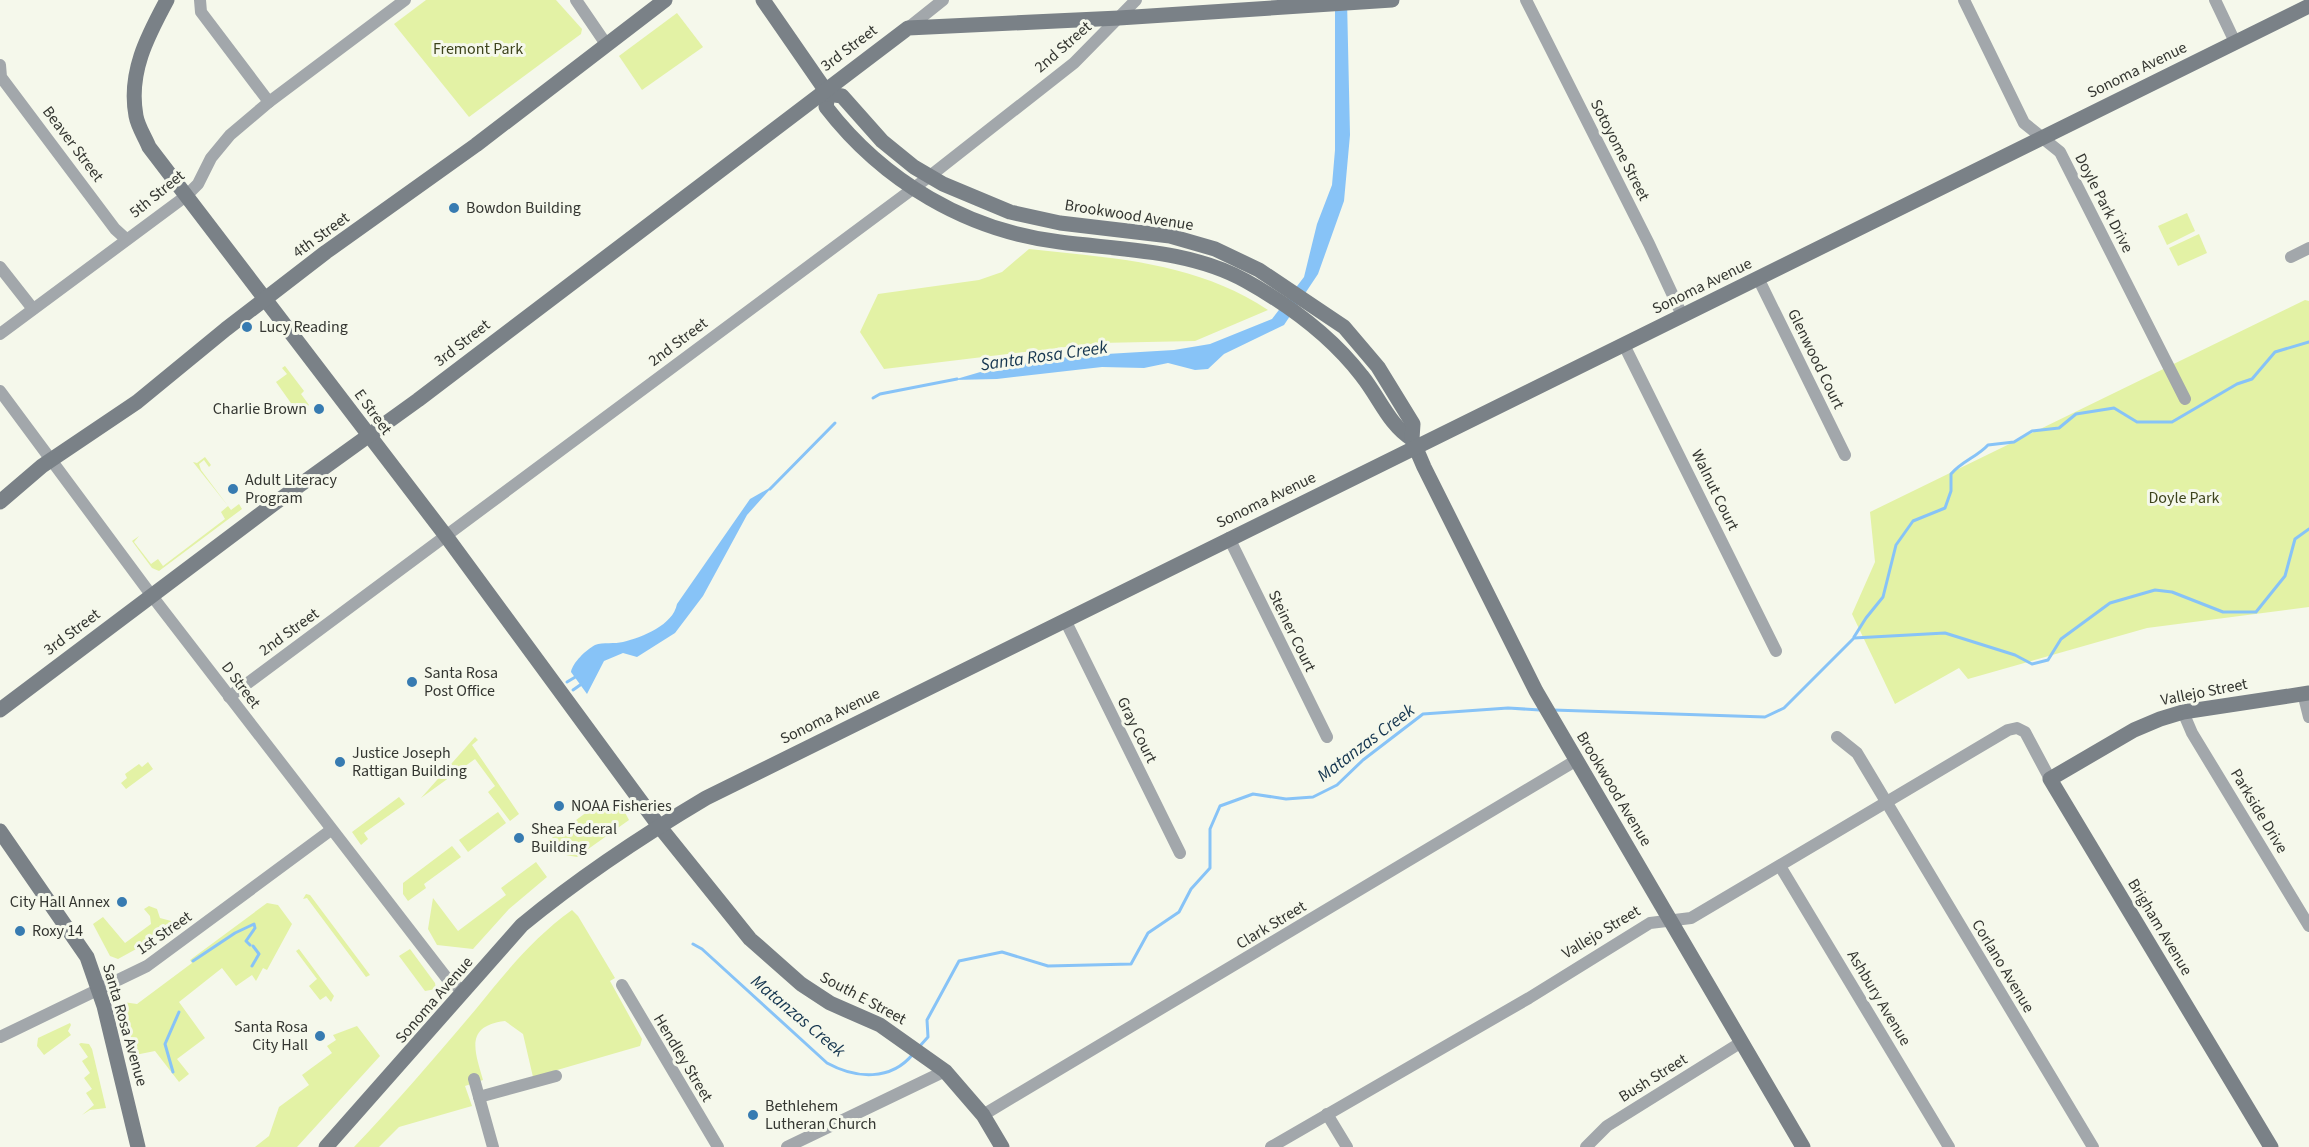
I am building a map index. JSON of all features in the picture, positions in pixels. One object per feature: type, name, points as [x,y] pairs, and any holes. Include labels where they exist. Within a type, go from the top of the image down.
[{"type":"street","points":[[200,0],[201,12],[269,102]]},
{"type":"street","name":"5th Street","points":[[0,334],[186,196],[198,184],[211,158],[230,135],[269,102],[405,0]]},
{"type":"street","points":[[576,0],[606,44]]},
{"type":"street","name":"4th Street","points":[[0,502],[52,459],[137,402],[266,299],[476,145],[665,0]]},
{"type":"street","name":"Brookwood Avenue","points":[[763,0],[826,91],[826,107],[846,133],[911,189],[973,220],[1007,232],[1058,242],[1167,255],[1211,267],[1246,280],[1308,323],[1339,348],[1363,376],[1399,431],[1414,443]]},
{"type":"street","name":"3rd Street","points":[[0,710],[368,436],[826,91],[943,0]]},
{"type":"street","name":"2nd Street","points":[[229,697],[930,176],[1074,63],[1136,0]]},
{"type":"street","points":[[908,28],[1119,18],[1388,0]]},
{"type":"street","name":"Sotoyome Street","points":[[1526,0],[1649,244],[1682,315]]},
{"type":"street","name":"Doyle Park Drive","points":[[1964,0],[2024,123],[2060,152],[2185,399]]},
{"type":"street","points":[[2215,0],[2235,42]]},
{"type":"street","name":"E Street","points":[[162,2],[141,51],[135,85],[136,117],[149,147],[446,536],[659,826]]},
{"type":"street","name":"Sonoma Avenue","points":[[326,1147],[522,925],[556,898],[659,826],[792,754],[1229,538],[1414,443],[1624,345],[2309,6]]},
{"type":"street","name":"Beaver Street","points":[[0,65],[1,76],[115,229],[126,239]]},
{"type":"street","name":"Brookwood Avenue","points":[[826,91],[842,96],[882,141],[914,167],[943,184],[1010,212],[1060,223],[1170,236],[1215,249],[1259,270],[1344,327],[1378,367],[1413,424],[1414,443],[1536,691],[1575,761],[1671,920],[1740,1043],[1803,1147]]},
{"type":"street","points":[[2291,258],[2309,248]]},
{"type":"street","points":[[0,267],[33,309]]},
{"type":"street","name":"Glenwood Court","points":[[1758,278],[1845,455]]},
{"type":"street","name":"Walnut Court","points":[[1624,345],[1776,651]]},
{"type":"street","name":"D Street","points":[[0,391],[152,596],[331,830],[449,981],[464,991]]},
{"type":"street","name":"Steiner Court","points":[[1229,538],[1327,737]]},
{"type":"street","name":"Gray Court","points":[[1065,620],[1180,853]]},
{"type":"street","points":[[2306,693],[2309,717]]},
{"type":"street","name":"Vallejo Street","points":[[2049,779],[2134,730],[2183,712],[2306,693]]},
{"type":"street","name":"Parkside Drive","points":[[2183,712],[2192,733],[2309,927]]},
{"type":"street","name":"Vallejo Street","points":[[1271,1147],[1529,998],[1650,923],[1691,918],[2008,730],[2017,728]]},
{"type":"street","name":"Brigham Avenue","points":[[2017,728],[2025,732],[2049,779],[2271,1147]]},
{"type":"street","name":"Corlano Avenue","points":[[1837,737],[1857,753],[2093,1147]]},
{"type":"street","name":"Clark Street","points":[[984,1115],[1575,761]]},
{"type":"street","name":"South E Street","points":[[659,826],[750,939],[790,974],[830,1003],[880,1025],[945,1071],[984,1115],[1002,1147]]},
{"type":"street","name":"1st Street","points":[[0,1037],[147,966],[174,949],[331,830]]},
{"type":"street","name":"Santa Rosa Avenue","points":[[0,831],[87,957],[98,988],[138,1147]]},
{"type":"street","name":"Ashbury Avenue","points":[[1780,866],[1949,1147]]},
{"type":"street","name":"Hendley Street","points":[[622,985],[718,1147]]},
{"type":"street","name":"Bush Street","points":[[1586,1147],[1607,1126],[1740,1043]]},
{"type":"street","points":[[787,1147],[945,1071]]},
{"type":"street","points":[[479,1097],[556,1076]]},
{"type":"street","points":[[474,1079],[493,1147]]},
{"type":"street","points":[[1327,1114],[1347,1147]]},
{"type":"green space","name":"Fremont Park","points":[[426,0],[556,0],[582,29],[581,34],[469,117],[394,24]]},
{"type":"green space","points":[[677,13],[703,47],[642,90],[619,56]]},
{"type":"green space","points":[[2187,213],[2195,231],[2167,245],[2158,226]]},
{"type":"green space","points":[[2199,234],[2207,253],[2178,266],[2169,248]]},
{"type":"green space","points":[[1029,249],[1123,260],[1183,272],[1212,281],[1268,310],[1195,341],[1099,343],[884,369],[860,332],[878,294],[979,280],[1002,272]]},
{"type":"green space","name":"Doyle Park","points":[[2305,300],[2309,301],[2309,607],[2147,628],[1968,679],[1959,668],[1895,704],[1852,614],[1875,562],[1870,512]]},
{"type":"green space","points":[[285,366],[304,391],[301,394],[309,405],[298,413],[276,382],[287,374],[282,368]]},
{"type":"green space","points":[[205,457],[211,465],[209,467],[204,460],[199,464],[201,470],[228,506],[193,462],[197,463]]},
{"type":"green space","points":[[239,504],[242,509],[159,571],[152,568],[132,541],[139,536],[134,542],[151,564],[158,559],[163,566],[225,519],[221,512],[228,506],[231,510]]},
{"type":"green space","points":[[475,737],[478,740],[472,745],[519,814],[510,821],[488,792],[495,786],[475,759],[421,798]]},
{"type":"green space","points":[[148,762],[153,769],[126,789],[121,783],[127,778],[125,774],[139,764],[142,767]]},
{"type":"green space","points":[[399,797],[405,804],[364,833],[368,839],[361,845],[352,832]]},
{"type":"green space","points":[[586,802],[622,807],[629,820],[577,857],[549,852],[545,843],[591,809]]},
{"type":"green space","points":[[498,812],[506,823],[468,852],[459,840]]},
{"type":"green space","points":[[452,846],[461,857],[424,884],[426,888],[408,901],[403,894],[403,883]]},
{"type":"green space","points":[[536,862],[547,877],[509,909],[473,949],[437,945],[428,929],[433,898],[458,931],[506,895],[501,888]]},
{"type":"green space","points":[[306,894],[310,895],[370,975],[366,977],[307,898],[303,899]]},
{"type":"green space","points":[[267,903],[278,905],[292,924],[267,970],[263,968],[256,981],[252,975],[236,986],[222,968],[179,1002],[205,1038],[177,1059],[189,1074],[179,1082],[155,1051],[135,1055],[123,1002],[137,1004],[192,963],[190,960]]},
{"type":"green space","points":[[149,906],[157,909],[160,918],[175,922],[176,926],[141,949],[138,948],[118,959],[110,956],[93,924],[103,917],[125,943],[151,924],[150,916],[144,909]]},
{"type":"green space","points":[[572,910],[578,916],[615,978],[610,981],[642,1039],[640,1046],[533,1077],[523,1034],[505,1021],[492,1024],[483,1028],[476,1042],[477,1059],[483,1080],[465,1086],[472,1106],[399,1127],[379,1147],[354,1147],[416,1079],[521,956]]},
{"type":"green space","points":[[299,949],[334,996],[331,1002],[326,996],[320,1000],[309,986],[317,979],[296,951]]},
{"type":"green space","points":[[410,949],[435,983],[436,989],[425,991],[399,956]]},
{"type":"green space","points":[[70,1023],[68,1031],[71,1035],[44,1055],[37,1046],[38,1038]]},
{"type":"green space","points":[[357,1026],[380,1056],[297,1147],[255,1147],[269,1136],[279,1107],[309,1085],[302,1075],[332,1053],[327,1046],[336,1040],[333,1035]]},
{"type":"green space","points":[[79,1044],[89,1044],[92,1049],[106,1108],[90,1110],[82,1115],[94,1105],[86,1093],[92,1089],[84,1078],[90,1073],[82,1061],[88,1057]]},
{"type":"water","points":[[1335,0],[1347,0],[1350,135],[1344,201],[1318,274],[1284,325],[1224,354],[1208,369],[1195,370],[1168,363],[1144,368],[1102,367],[997,379],[953,380],[994,368],[1073,356],[1174,350],[1210,344],[1272,319],[1304,277],[1317,224],[1332,185],[1335,150]]},
{"type":"water","points":[[773,486],[747,515],[703,596],[675,633],[637,657],[623,653],[604,661],[587,694],[571,672],[580,657],[595,645],[631,640],[656,629],[670,618],[677,604],[750,499]]},
{"type":"waterway","points":[[1854,637],[1883,597],[1896,545],[1913,521],[1945,508],[1951,491],[1951,474],[1988,445],[2014,442],[2032,431],[2059,428],[2076,414],[2114,408],[2137,422],[2172,422],[2237,384],[2252,379],[2275,352],[2309,342]]},
{"type":"waterway","name":"Santa Rosa Creek","points":[[873,398],[880,394],[957,379]]},
{"type":"waterway","name":"Santa Rosa Creek","points":[[770,489],[835,423]]},
{"type":"waterway","name":"Matanzas Creek","points":[[1553,710],[1765,717],[1784,708],[1854,638],[1945,633],[2015,655],[2032,664],[2048,660],[2061,639],[2110,603],[2155,590],[2172,592],[2223,612],[2256,612],[2285,576],[2295,539],[2309,529]]},
{"type":"waterway","name":"Santa Rosa Creek","points":[[567,682],[577,676]]},
{"type":"waterway","name":"Santa Rosa Creek","points":[[573,690],[583,683]]},
{"type":"waterway","name":"Matanzas Creek","points":[[919,1047],[928,1037],[927,1020],[959,961],[1002,952],[1048,966],[1131,964],[1148,933],[1179,912],[1191,889],[1210,868],[1210,829],[1220,806],[1253,794],[1286,799],[1313,797],[1337,785],[1363,760],[1423,714],[1508,708],[1540,710]]},
{"type":"waterway","points":[[193,961],[235,933],[254,924],[255,928],[246,941],[250,945]]},
{"type":"waterway","name":"Matanzas Creek","points":[[693,944],[702,949],[827,1063],[850,1072],[873,1075],[894,1069],[913,1054]]},
{"type":"waterway","points":[[252,966],[259,954],[253,946]]},
{"type":"waterway","points":[[173,1072],[165,1044],[179,1012]]},
{"type":"place","name":"Bowdon Building","points":[[454,208]]},
{"type":"place","name":"Lucy Reading","points":[[247,327]]},
{"type":"place","name":"Charlie Brown","points":[[319,409]]},
{"type":"place","name":"Adult Literacy Program","points":[[233,489]]},
{"type":"place","name":"Santa Rosa Post Office","points":[[412,682]]},
{"type":"place","name":"Justice Joseph Rattigan Building","points":[[340,762]]},
{"type":"place","name":"NOAA Fisheries","points":[[559,806]]},
{"type":"place","name":"Shea Federal Building","points":[[519,838]]},
{"type":"place","name":"City Hall Annex","points":[[122,902]]},
{"type":"place","name":"Roxy 14","points":[[20,931]]},
{"type":"place","name":"Santa Rosa City Hall","points":[[320,1036]]},
{"type":"place","name":"Bethlehem Lutheran Church","points":[[753,1115]]}]
